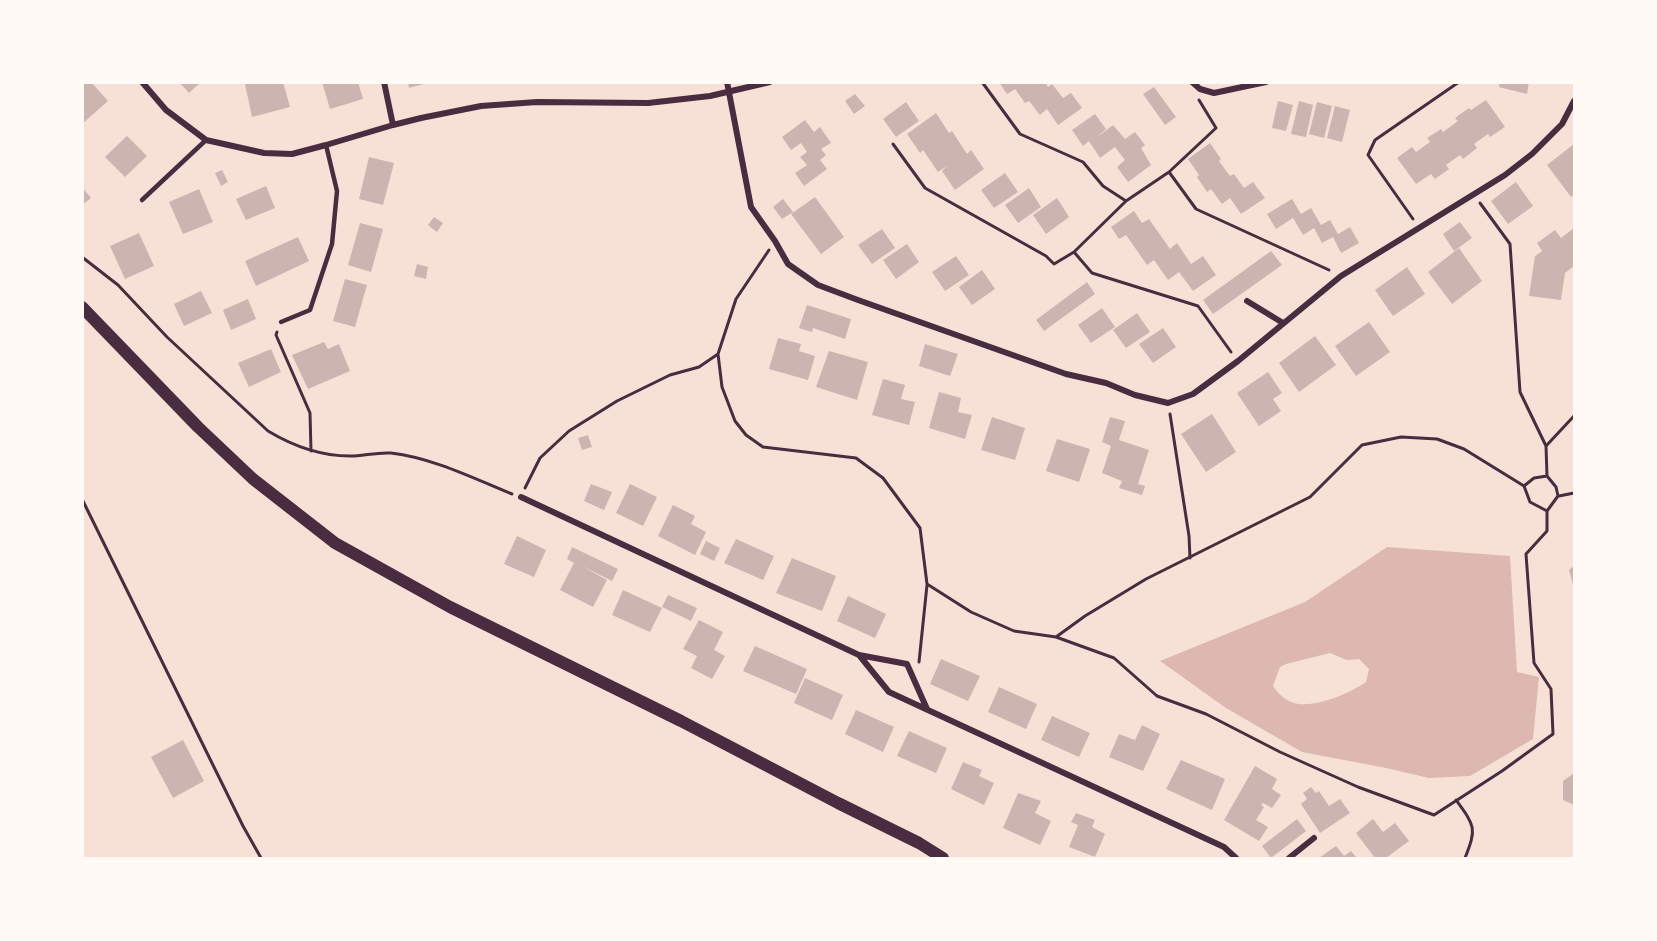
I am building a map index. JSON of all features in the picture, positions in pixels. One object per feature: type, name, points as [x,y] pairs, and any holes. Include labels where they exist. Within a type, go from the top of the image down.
[{"type":"main road","points":[[82,307],[198,427],[253,479],[335,543],[450,607],[681,721],[919,843],[943,858]]},
{"type":"street","points":[[142,82],[166,110],[206,140],[264,153],[291,154],[393,125],[481,106],[537,102],[648,103],[710,96],[771,82]]},
{"type":"street","points":[[384,82],[393,125]]},
{"type":"street","points":[[727,82],[751,207],[788,264],[818,285],[1066,374],[1106,383],[1135,395],[1168,403],[1192,394],[1238,361],[1341,276],[1505,175],[1532,154],[1562,124],[1575,101]]},
{"type":"street","points":[[1192,82],[1200,89],[1214,93],[1266,82]]},
{"type":"street","points":[[1248,302],[1283,323]]},
{"type":"street","points":[[520,497],[859,655],[907,664],[927,709]]},
{"type":"street","points":[[859,655],[889,692],[1224,847],[1236,858]]},
{"type":"street","points":[[1289,858],[1314,838]]},
{"type":"lane","points":[[142,200],[206,140]]},
{"type":"lane","points":[[281,322],[310,310],[332,244],[337,191],[326,145]]},
{"type":"path","points":[[982,82],[1020,134],[1083,162],[1103,186],[1126,201]]},
{"type":"path","points":[[1419,228],[1368,155],[1375,140],[1459,82]]},
{"type":"path","points":[[893,144],[925,188],[1046,256],[1054,264],[1074,252],[1126,201],[1169,172],[1216,128],[1199,102],[1200,89]]},
{"type":"path","points":[[1169,172],[1196,209],[1341,276]]},
{"type":"path","points":[[1474,195],[1510,244],[1520,392],[1546,446],[1547,476],[1556,487],[1558,496]]},
{"type":"path","points":[[775,241],[736,299],[718,354],[722,387],[735,421],[746,435],[763,447],[856,458],[883,478],[920,528],[927,584],[919,661],[913,678]]},
{"type":"path","points":[[1074,252],[1092,273],[1198,306],[1238,361]]},
{"type":"path","points":[[82,257],[118,285],[167,337],[268,431],[287,443],[311,451],[348,456],[390,453],[429,461],[520,497],[540,458],[569,431],[617,401],[670,375],[699,367],[718,354]]},
{"type":"path","points":[[281,322],[276,335],[310,413],[311,451]]},
{"type":"path","points":[[1168,403],[1189,536],[1190,558]]},
{"type":"path","points":[[1546,446],[1575,416]]},
{"type":"path","points":[[1056,637],[1085,616],[1146,579],[1310,497],[1362,445],[1401,437],[1437,439],[1464,449],[1524,486],[1530,502],[1547,512]]},
{"type":"path","points":[[1524,486],[1533,478],[1547,476]]},
{"type":"path","points":[[927,584],[970,612],[1014,631],[1056,637],[1114,658],[1157,696],[1206,714],[1280,752],[1358,787],[1434,815],[1502,771],[1553,734],[1551,689],[1534,663],[1526,554],[1547,531],[1547,512],[1558,496],[1575,493]]},
{"type":"path","points":[[82,500],[261,858]]},
{"type":"path","points":[[1456,800],[1473,824],[1472,839],[1465,858]]},
{"type":"shaded area","points":[[1387,547],[1510,556],[1517,672],[1539,677],[1533,739],[1470,776],[1429,778],[1302,752],[1226,708],[1160,661],[1305,602]],"holes":[[[1330,653],[1347,660],[1359,659],[1369,669],[1366,682],[1334,698],[1316,703],[1295,703],[1284,698],[1273,686],[1280,667],[1286,664]]]},
{"type":"building","points":[[91,82],[108,101],[82,124],[82,84]]},
{"type":"building","points":[[179,82],[201,82],[189,93]]},
{"type":"building","points":[[283,82],[290,107],[252,117],[245,84]]},
{"type":"building","points":[[322,82],[358,82],[363,99],[330,109]]},
{"type":"building","points":[[408,82],[427,82],[427,83],[409,88]]},
{"type":"building","points":[[999,82],[1045,82],[1048,87],[1052,84],[1063,98],[1071,93],[1082,108],[1058,125],[1047,109],[1040,115],[1029,101],[1025,103],[1015,89],[1007,94]]},
{"type":"building","points":[[1500,82],[1529,82],[1527,94],[1499,87]]},
{"type":"building","points":[[1154,87],[1176,117],[1165,125],[1143,94]]},
{"type":"building","points":[[855,94],[865,106],[854,114],[845,101]]},
{"type":"building","points":[[1486,100],[1505,127],[1490,137],[1488,134],[1474,144],[1477,148],[1463,159],[1460,155],[1446,165],[1449,169],[1435,179],[1431,174],[1416,184],[1397,158],[1412,147],[1416,152],[1430,142],[1427,138],[1441,129],[1443,132],[1458,121],[1455,118]]},
{"type":"building","points":[[1278,101],[1293,105],[1286,131],[1272,128]]},
{"type":"building","points":[[1299,101],[1313,105],[1306,137],[1291,134]]},
{"type":"building","points":[[906,102],[919,121],[896,137],[883,119]]},
{"type":"building","points":[[1317,102],[1332,106],[1324,138],[1309,134]]},
{"type":"building","points":[[1335,106],[1350,110],[1342,142],[1327,138]]},
{"type":"building","points":[[936,113],[949,133],[952,131],[967,154],[971,150],[984,169],[955,190],[942,171],[947,166],[938,172],[923,150],[920,153],[907,134]]},
{"type":"building","points":[[1095,114],[1106,129],[1096,138],[1113,125],[1125,139],[1135,132],[1145,145],[1141,148],[1151,165],[1128,182],[1117,167],[1125,160],[1115,147],[1100,158],[1089,141],[1083,146],[1072,130]]},
{"type":"building","points":[[805,120],[814,132],[820,127],[831,143],[821,149],[826,155],[820,160],[827,169],[804,186],[795,173],[807,165],[800,157],[807,152],[801,143],[791,150],[782,137]]},
{"type":"building","points":[[127,136],[147,156],[125,177],[105,157]]},
{"type":"building","points":[[1210,143],[1230,176],[1234,174],[1244,188],[1253,182],[1265,198],[1241,214],[1230,198],[1222,204],[1211,189],[1207,192],[1188,159]]},
{"type":"building","points":[[1574,144],[1574,194],[1571,197],[1547,165]]},
{"type":"building","points":[[369,157],[394,163],[383,205],[359,199]]},
{"type":"building","points":[[222,170],[228,182],[221,186],[215,173]]},
{"type":"building","points":[[1005,173],[1018,192],[994,208],[981,190]]},
{"type":"building","points":[[1516,182],[1533,206],[1508,224],[1491,201]]},
{"type":"building","points":[[266,186],[275,208],[246,220],[236,199]]},
{"type":"building","points":[[82,187],[91,198],[82,205]]},
{"type":"building","points":[[1029,188],[1041,207],[1018,223],[1005,205]]},
{"type":"building","points":[[199,189],[213,222],[183,234],[169,202]]},
{"type":"building","points":[[815,197],[844,237],[821,254],[791,214]]},
{"type":"building","points":[[1057,198],[1069,217],[1046,234],[1033,215]]},
{"type":"building","points":[[783,199],[793,212],[782,219],[773,207]]},
{"type":"building","points":[[1292,199],[1301,214],[1311,208],[1321,225],[1330,220],[1338,234],[1350,227],[1359,243],[1341,253],[1333,237],[1322,243],[1314,228],[1303,235],[1293,218],[1276,229],[1267,214]]},
{"type":"building","points":[[1134,211],[1142,223],[1149,219],[1170,249],[1177,243],[1191,264],[1203,256],[1216,275],[1193,291],[1179,272],[1168,280],[1154,260],[1147,265],[1126,235],[1119,239],[1111,227]]},
{"type":"building","points":[[434,217],[443,223],[437,232],[428,225]]},
{"type":"building","points":[[1460,222],[1472,238],[1454,251],[1443,234]]},
{"type":"building","points":[[360,223],[383,229],[371,272],[348,265]]},
{"type":"building","points":[[1574,228],[1574,266],[1565,273],[1561,300],[1529,296],[1535,256],[1542,251],[1537,243],[1555,230],[1561,238]]},
{"type":"building","points":[[882,229],[895,248],[872,264],[858,245]]},
{"type":"building","points":[[139,233],[154,266],[125,279],[110,246]]},
{"type":"building","points":[[298,237],[309,261],[256,286],[245,261]]},
{"type":"building","points":[[907,244],[919,262],[896,279],[883,260]]},
{"type":"building","points":[[1459,248],[1482,281],[1452,304],[1428,272]]},
{"type":"building","points":[[1271,251],[1282,265],[1213,314],[1203,300]]},
{"type":"building","points":[[956,256],[969,275],[945,291],[932,272]]},
{"type":"building","points":[[417,264],[428,267],[426,279],[414,276]]},
{"type":"building","points":[[1407,267],[1425,294],[1393,316],[1375,290]]},
{"type":"building","points":[[982,270],[995,289],[972,305],[959,287]]},
{"type":"building","points":[[345,279],[367,285],[355,327],[333,321]]},
{"type":"building","points":[[1087,282],[1095,294],[1044,331],[1036,320]]},
{"type":"building","points":[[201,291],[212,313],[184,326],[174,304]]},
{"type":"building","points":[[248,299],[256,319],[231,330],[223,310]]},
{"type":"building","points":[[807,305],[851,319],[845,339],[813,328],[812,332],[799,328]]},
{"type":"building","points":[[1102,308],[1115,327],[1091,343],[1078,325]]},
{"type":"building","points":[[1137,313],[1150,332],[1126,348],[1113,330]]},
{"type":"building","points":[[1369,322],[1390,352],[1356,376],[1335,346]]},
{"type":"building","points":[[1163,328],[1176,347],[1153,363],[1139,344]]},
{"type":"building","points":[[1315,336],[1336,365],[1299,392],[1279,363]]},
{"type":"building","points":[[778,338],[801,344],[799,351],[815,356],[808,380],[769,369]]},
{"type":"building","points":[[324,342],[328,349],[339,344],[350,371],[308,389],[292,355]]},
{"type":"building","points":[[925,344],[958,354],[950,376],[919,366]]},
{"type":"building","points":[[271,349],[281,372],[249,387],[238,363]]},
{"type":"building","points":[[829,351],[868,362],[857,400],[816,387]]},
{"type":"building","points":[[1268,372],[1282,393],[1273,399],[1281,411],[1259,426],[1237,393]]},
{"type":"building","points":[[883,379],[905,385],[901,399],[915,402],[909,425],[872,415]]},
{"type":"building","points":[[939,392],[961,398],[958,412],[972,415],[965,439],[929,428]]},
{"type":"building","points":[[1212,414],[1236,452],[1206,472],[1181,434]]},
{"type":"building","points":[[992,417],[1025,428],[1015,460],[981,450]]},
{"type":"building","points":[[1110,417],[1125,421],[1119,440],[1149,450],[1138,484],[1145,486],[1142,495],[1119,488],[1122,481],[1102,473],[1111,446],[1102,442]]},
{"type":"building","points":[[588,435],[592,447],[582,450],[578,438]]},
{"type":"building","points":[[1057,439],[1090,449],[1079,482],[1046,471]]},
{"type":"building","points":[[591,484],[612,492],[604,510],[584,501]]},
{"type":"building","points":[[630,484],[657,497],[643,526],[616,513]]},
{"type":"building","points":[[673,505],[695,516],[691,524],[706,532],[695,555],[658,536]]},
{"type":"building","points":[[517,536],[546,550],[534,577],[504,564]]},
{"type":"building","points":[[736,539],[774,556],[763,580],[724,563]]},
{"type":"building","points":[[706,541],[720,548],[714,561],[700,554]]},
{"type":"building","points":[[572,547],[618,569],[612,581],[580,565],[607,580],[593,607],[560,590],[574,563],[567,559]]},
{"type":"building","points":[[792,558],[836,576],[822,611],[776,593]]},
{"type":"building","points":[[1574,566],[1574,588],[1569,570]]},
{"type":"building","points":[[623,590],[662,608],[650,632],[612,615]]},
{"type":"building","points":[[668,595],[697,608],[691,621],[662,607]]},
{"type":"building","points":[[848,596],[886,614],[875,638],[837,621]]},
{"type":"building","points":[[699,620],[723,632],[714,650],[725,656],[712,679],[691,668],[697,656],[683,649]]},
{"type":"building","points":[[755,646],[807,669],[796,694],[743,671]]},
{"type":"building","points":[[941,659],[980,676],[968,701],[930,684]]},
{"type":"building","points":[[805,678],[843,695],[832,720],[794,703]]},
{"type":"building","points":[[999,687],[1037,704],[1026,729],[988,712]]},
{"type":"building","points":[[856,710],[894,727],[883,752],[845,734]]},
{"type":"building","points":[[1052,716],[1090,733],[1079,757],[1041,740]]},
{"type":"building","points":[[1142,725],[1160,734],[1143,771],[1109,757],[1119,734],[1135,740]]},
{"type":"building","points":[[909,731],[947,748],[936,773],[897,756]]},
{"type":"building","points":[[183,740],[204,781],[173,798],[151,757]]},
{"type":"building","points":[[1181,760],[1225,779],[1212,810],[1166,789]]},
{"type":"building","points":[[963,762],[982,770],[979,776],[994,783],[984,805],[951,789]]},
{"type":"building","points":[[1255,766],[1277,779],[1272,789],[1281,795],[1272,808],[1263,803],[1261,805],[1264,807],[1256,820],[1268,827],[1259,841],[1224,820]]},
{"type":"building","points":[[1574,773],[1574,805],[1563,800],[1563,781]]},
{"type":"building","points":[[1311,787],[1316,793],[1319,791],[1329,806],[1340,799],[1350,813],[1320,833],[1301,804],[1307,799],[1303,793]]},
{"type":"building","points":[[1018,793],[1041,801],[1035,813],[1051,821],[1040,845],[1003,828]]},
{"type":"building","points":[[1076,813],[1095,820],[1092,827],[1105,834],[1095,857],[1069,847],[1078,825],[1071,822]]},
{"type":"building","points":[[1297,819],[1306,831],[1271,858],[1262,846]]},
{"type":"building","points":[[1373,819],[1383,832],[1395,823],[1409,841],[1386,858],[1375,858],[1356,833]]},
{"type":"building","points":[[1336,846],[1344,856],[1351,851],[1357,858],[1319,858]]}]
